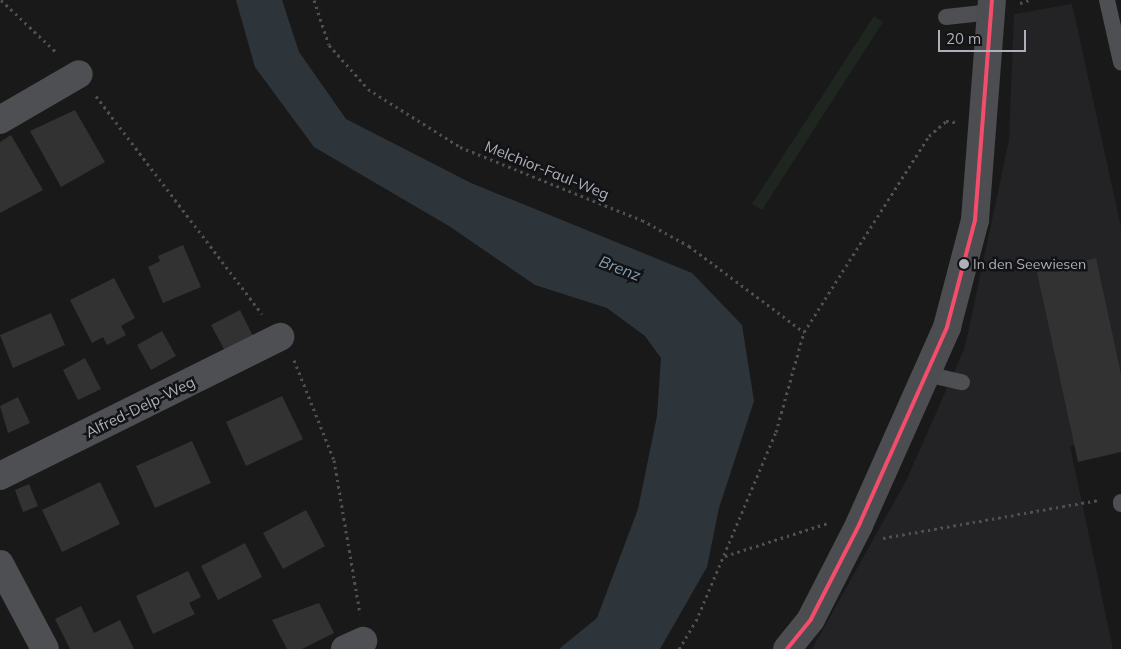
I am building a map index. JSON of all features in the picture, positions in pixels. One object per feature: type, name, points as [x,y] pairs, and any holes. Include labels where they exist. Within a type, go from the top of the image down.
[{"type":"street","points":[[787,649],[811,619],[858,525],[947,327],[975,220],[986,126],[992,6]]},
{"type":"street","points":[[0,120],[79,74]]},
{"type":"street","name":"Alfred-Delp-Weg","points":[[0,476],[280,337]]},
{"type":"street","points":[[0,564],[45,649]]},
{"type":"lane","points":[[1107,0],[1121,62]]},
{"type":"lane","points":[[946,17],[992,6]]},
{"type":"lane","points":[[926,374],[962,382]]},
{"type":"path","points":[[0,0],[79,74]]},
{"type":"path","name":"Melchior-Faul-Weg","points":[[314,0],[329,45],[368,89],[460,146],[642,220],[689,246],[804,332]]},
{"type":"path","points":[[678,649],[724,556],[776,432],[804,332],[929,136],[946,121],[986,126]]},
{"type":"path","points":[[724,556],[826,523],[858,525],[884,539],[1112,498],[1121,503]]},
{"type":"shaded area","points":[[1072,4],[1121,227],[1121,443],[1070,446],[1113,649],[812,649],[907,479],[965,347],[1009,140],[1014,14]]},
{"type":"shaded area","points":[[874,16],[883,22],[762,210],[752,204]]},
{"type":"water","name":"Brenz","points":[[236,0],[282,0],[299,52],[346,119],[471,183],[692,273],[742,325],[754,401],[719,508],[707,567],[660,649],[559,649],[597,618],[638,509],[657,416],[661,358],[645,336],[607,308],[535,285],[449,226],[314,147],[255,67]]},
{"type":"building","points":[[75,110],[105,162],[61,187],[30,131]]},
{"type":"building","points":[[11,135],[43,190],[0,213],[0,142]]},
{"type":"building","points":[[183,245],[201,287],[163,303],[148,267],[160,261],[158,256]]},
{"type":"building","points":[[1096,258],[1121,374],[1121,452],[1078,462],[1037,272]]},
{"type":"building","points":[[114,278],[135,318],[121,326],[126,335],[107,345],[103,337],[92,343],[70,300]]},
{"type":"building","points":[[240,310],[253,336],[225,351],[211,325]]},
{"type":"building","points":[[51,313],[65,345],[13,368],[0,335]]},
{"type":"building","points":[[162,331],[176,356],[151,370],[137,345]]},
{"type":"building","points":[[85,358],[101,389],[78,400],[63,370]]},
{"type":"building","points":[[282,396],[303,439],[246,466],[226,422]]},
{"type":"building","points":[[18,397],[30,423],[8,433],[0,406]]},
{"type":"building","points":[[192,441],[211,483],[155,508],[136,466]]},
{"type":"building","points":[[100,482],[120,524],[62,552],[42,510]]},
{"type":"building","points":[[29,484],[38,506],[23,512],[15,490]]},
{"type":"building","points":[[306,510],[325,546],[283,569],[263,533]]},
{"type":"building","points":[[245,543],[262,577],[218,600],[201,566]]},
{"type":"building","points":[[188,571],[201,597],[189,603],[195,614],[153,634],[136,596]]},
{"type":"building","points":[[319,603],[334,633],[302,649],[287,649],[272,620]]},
{"type":"building","points":[[81,606],[94,633],[120,620],[134,649],[70,649],[55,619]]},
{"type":"transit line","points":[[787,649],[811,619],[859,525],[947,327],[975,220],[992,0]]},
{"type":"place","name":"In den Seewiesen","points":[[964,264]]}]
